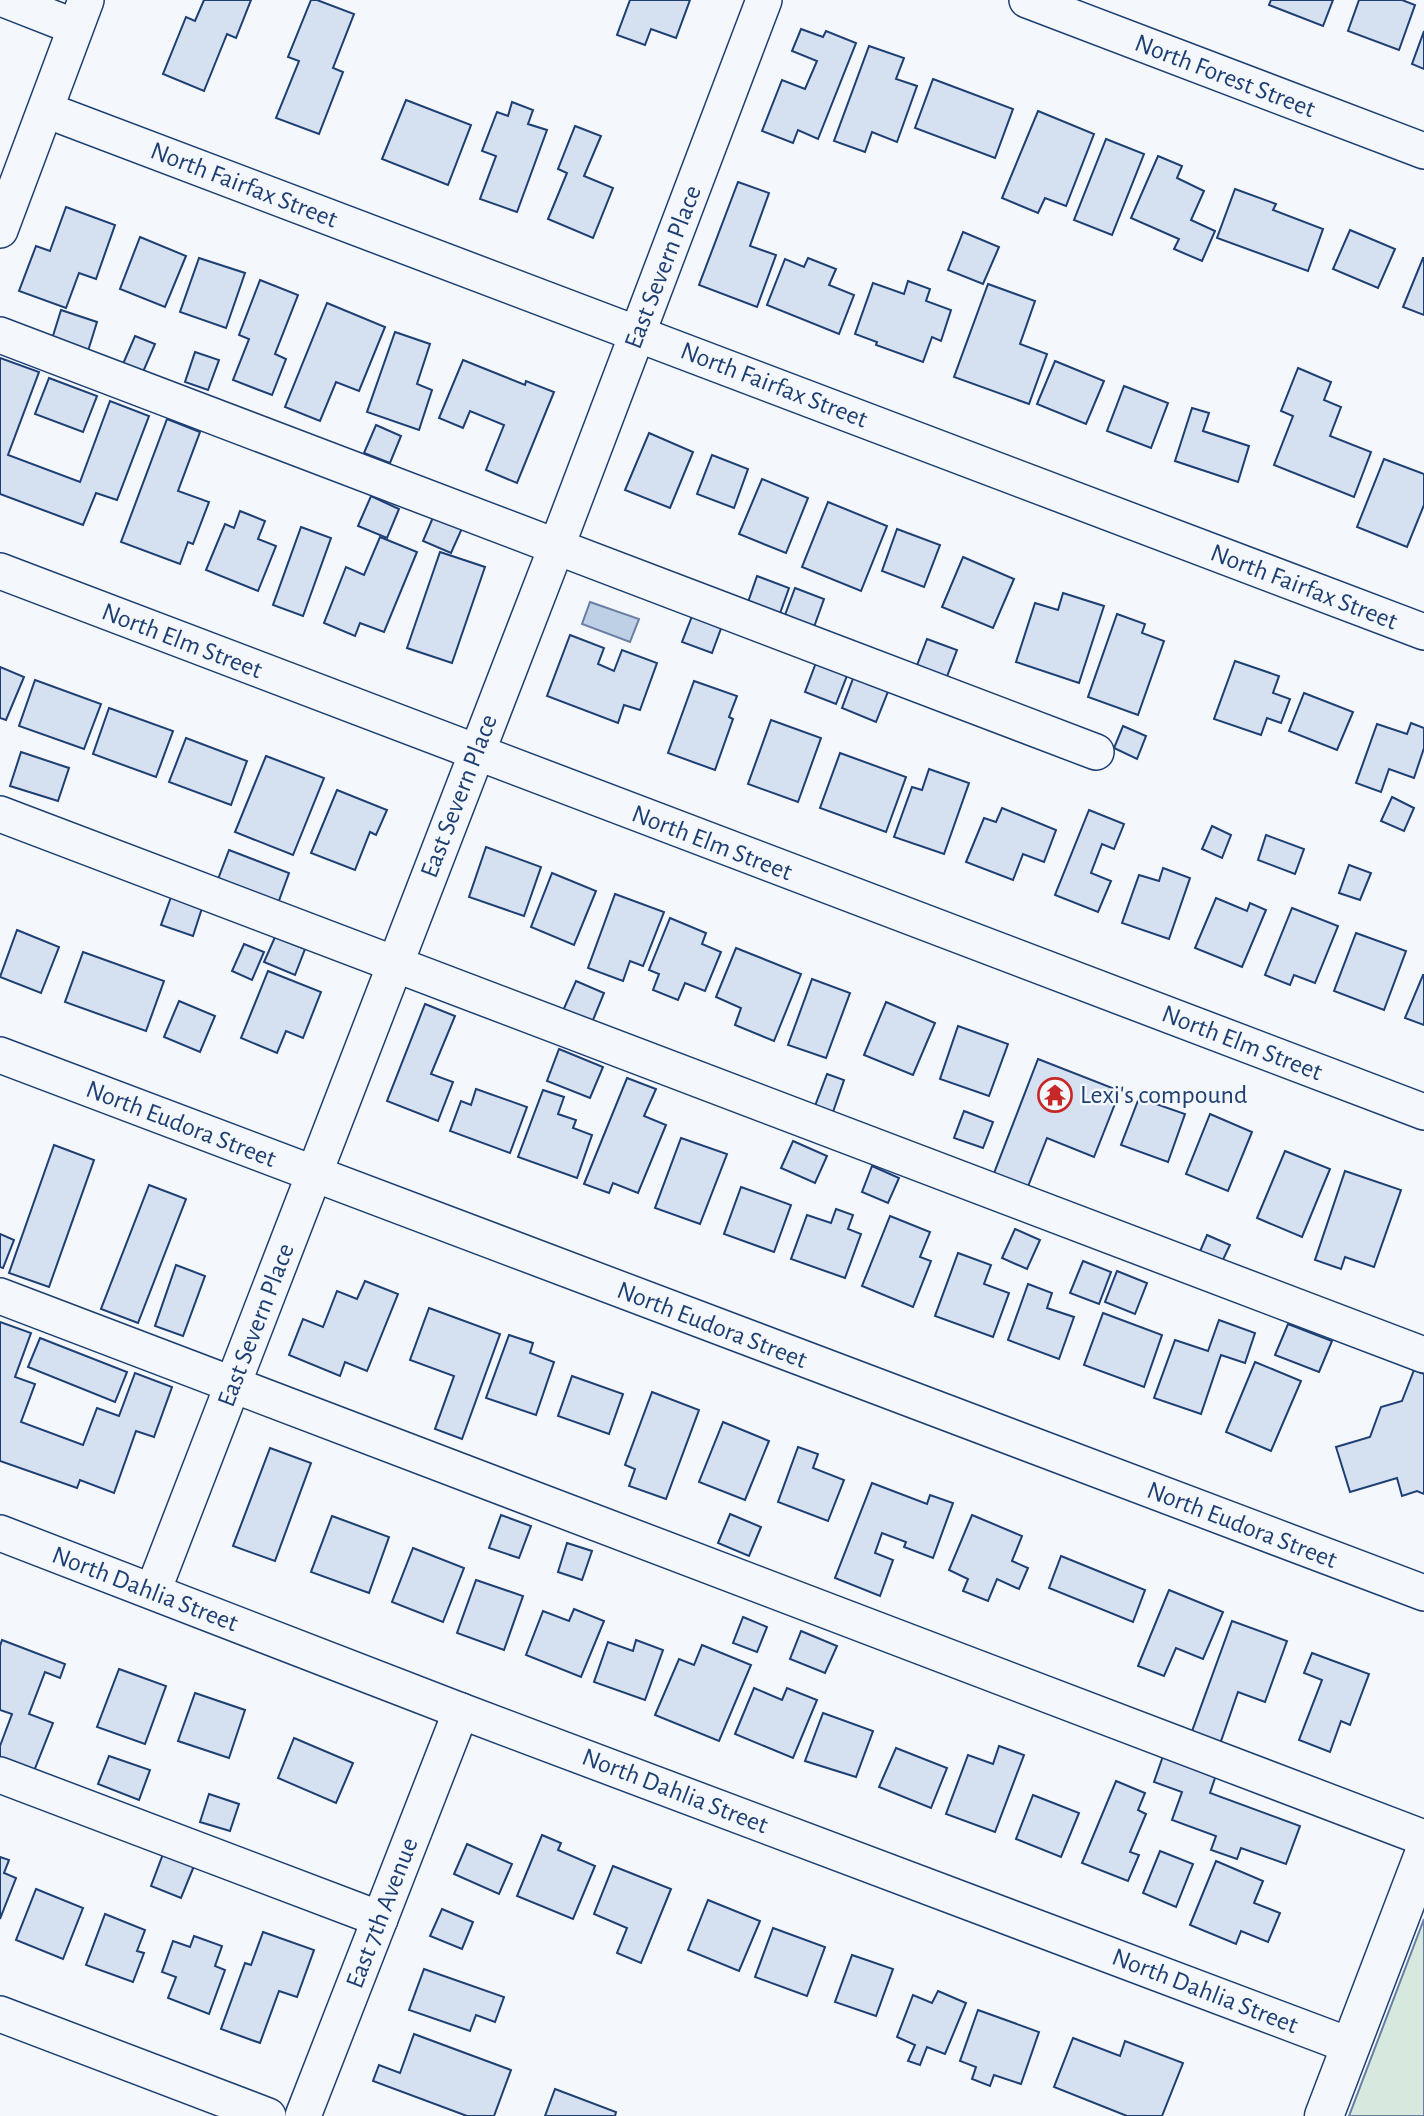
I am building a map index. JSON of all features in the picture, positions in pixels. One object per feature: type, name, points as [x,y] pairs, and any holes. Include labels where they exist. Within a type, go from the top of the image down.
[{"type":"main road","points":[[1324,2116],[1424,1854]]},
{"type":"street","points":[[0,230],[81,13],[6,0]]},
{"type":"street","name":"East Severn Place","points":[[153,1591],[556,548],[764,0]]},
{"type":"street","name":"North Forest Street","points":[[1027,0],[1424,151]]},
{"type":"street","name":"North Fairfax Street","points":[[46,110],[1424,632]]},
{"type":"street","points":[[0,335],[1096,752]]},
{"type":"street","name":"North Elm Street","points":[[0,571],[1424,1112]]},
{"type":"street","points":[[0,814],[1424,1356]]},
{"type":"street","name":"North Eudora Street","points":[[0,1055],[1424,1593]]},
{"type":"street","points":[[0,1296],[1424,1838]]},
{"type":"street","name":"North Dahlia Street","points":[[0,1533],[461,1711],[1351,2046]]},
{"type":"street","name":"East 7th Avenue","points":[[303,2116],[461,1711]]},
{"type":"street","points":[[0,1775],[380,1919]]},
{"type":"street","points":[[0,2014],[268,2116]]},
{"type":"shaded area","points":[[1424,1919],[1424,2116],[1349,2116]]},
{"type":"water","points":[[590,602],[639,619],[630,642],[582,624]]},
{"type":"building","points":[[204,0],[251,0],[236,38],[227,34],[204,91],[163,74],[186,17],[195,21]]},
{"type":"building","points":[[311,0],[354,14],[333,68],[343,72],[319,134],[276,118],[299,61],[288,57]]},
{"type":"building","points":[[630,0],[690,0],[676,38],[651,29],[645,45],[617,35]]},
{"type":"building","points":[[1271,0],[1333,0],[1323,26],[1269,5]]},
{"type":"building","points":[[1359,0],[1402,0],[1415,5],[1399,50],[1348,31]]},
{"type":"building","points":[[801,29],[823,37],[826,31],[856,43],[818,139],[798,130],[793,143],[762,131],[782,80],[805,89],[817,61],[792,51]]},
{"type":"building","points":[[1424,31],[1424,69],[1412,64]]},
{"type":"building","points":[[869,46],[904,58],[896,79],[917,86],[897,142],[872,132],[865,152],[834,141]]},
{"type":"building","points":[[933,79],[1013,109],[995,158],[915,128]]},
{"type":"building","points":[[406,100],[471,125],[448,185],[382,159]]},
{"type":"building","points":[[512,102],[533,110],[528,124],[547,130],[517,212],[480,199],[496,156],[482,151],[497,112],[508,116]]},
{"type":"building","points":[[1038,111],[1094,134],[1066,206],[1045,198],[1038,213],[1002,198]]},
{"type":"building","points":[[575,126],[601,136],[584,176],[613,188],[593,238],[548,219],[567,173],[558,169]]},
{"type":"building","points":[[1106,139],[1144,154],[1112,235],[1074,220]]},
{"type":"building","points":[[1158,156],[1182,166],[1177,178],[1204,191],[1191,220],[1215,231],[1202,261],[1174,249],[1179,239],[1131,218]]},
{"type":"building","points":[[738,182],[769,193],[750,246],[776,255],[757,307],[699,285]]},
{"type":"building","points":[[1235,189],[1276,204],[1273,210],[1323,229],[1308,271],[1217,238]]},
{"type":"building","points":[[66,207],[115,225],[96,279],[79,273],[66,308],[19,291],[36,246],[50,251]]},
{"type":"building","points":[[1350,230],[1395,249],[1378,288],[1333,269]]},
{"type":"building","points":[[963,232],[999,247],[983,284],[948,270]]},
{"type":"building","points":[[140,237],[186,256],[165,307],[120,289]]},
{"type":"building","points":[[199,258],[245,273],[226,328],[180,312]]},
{"type":"building","points":[[808,258],[836,269],[829,285],[854,295],[839,334],[767,305],[785,259],[804,267]]},
{"type":"building","points":[[1424,258],[1424,315],[1403,307]]},
{"type":"building","points":[[260,280],[298,295],[275,354],[286,359],[272,395],[233,380],[249,339],[239,335]]},
{"type":"building","points":[[908,281],[930,289],[926,301],[951,310],[941,341],[932,337],[923,362],[876,345],[877,342],[855,334],[873,283],[904,294]]},
{"type":"building","points":[[988,284],[1035,301],[1020,344],[1047,354],[1029,404],[954,377]]},
{"type":"building","points":[[327,303],[385,327],[359,391],[336,382],[320,421],[285,407]]},
{"type":"building","points":[[61,310],[97,322],[88,351],[52,339]]},
{"type":"building","points":[[395,332],[430,344],[417,384],[432,390],[419,430],[367,412]]},
{"type":"building","points":[[135,336],[155,344],[143,372],[123,364]]},
{"type":"building","points":[[195,352],[219,360],[208,390],[185,382]]},
{"type":"building","points":[[0,358],[39,372],[8,455],[80,482],[110,401],[149,416],[117,500],[96,493],[83,525],[0,494]]},
{"type":"building","points":[[463,360],[525,385],[526,381],[554,392],[517,483],[486,470],[504,425],[470,411],[463,428],[439,418]]},
{"type":"building","points":[[1055,361],[1104,381],[1086,424],[1037,404]]},
{"type":"building","points":[[1298,368],[1331,382],[1324,400],[1341,407],[1330,436],[1371,452],[1354,497],[1274,465],[1293,416],[1281,411]]},
{"type":"building","points":[[49,378],[97,396],[83,432],[35,414]]},
{"type":"building","points":[[1124,386],[1168,403],[1151,448],[1107,431]]},
{"type":"building","points":[[1192,408],[1209,413],[1203,431],[1249,446],[1238,482],[1175,461]]},
{"type":"building","points":[[167,419],[200,432],[178,491],[209,502],[193,544],[188,542],[180,564],[121,542]]},
{"type":"building","points":[[376,425],[401,436],[390,463],[364,453]]},
{"type":"building","points":[[649,433],[693,452],[670,508],[625,490]]},
{"type":"building","points":[[712,455],[748,469],[734,508],[697,494]]},
{"type":"building","points":[[1384,459],[1424,474],[1424,505],[1407,547],[1357,527]]},
{"type":"building","points":[[762,479],[808,498],[786,553],[739,534]]},
{"type":"building","points":[[371,496],[399,509],[387,538],[358,526]]},
{"type":"building","points":[[828,502],[887,526],[861,591],[802,567]]},
{"type":"building","points":[[240,511],[265,521],[258,539],[276,546],[258,591],[206,570],[225,524],[234,528]]},
{"type":"building","points":[[434,515],[463,526],[451,553],[423,541]]},
{"type":"building","points":[[301,527],[331,538],[303,616],[273,605]]},
{"type":"building","points":[[897,529],[940,545],[924,587],[882,571]]},
{"type":"building","points":[[380,537],[417,552],[384,632],[360,623],[355,636],[324,623],[346,567],[364,575]]},
{"type":"building","points":[[440,552],[485,567],[452,663],[407,648]]},
{"type":"building","points":[[963,557],[1014,579],[993,628],[942,607]]},
{"type":"building","points":[[757,576],[789,588],[778,619],[746,608]]},
{"type":"building","points":[[795,588],[824,599],[814,627],[785,615]]},
{"type":"building","points":[[1063,593],[1104,606],[1079,683],[1016,662],[1035,603],[1058,610]]},
{"type":"building","points":[[694,611],[723,623],[712,653],[682,642]]},
{"type":"building","points":[[1117,614],[1145,624],[1142,633],[1164,641],[1138,715],[1088,697]]},
{"type":"building","points":[[570,635],[604,648],[598,664],[614,671],[622,650],[657,663],[640,710],[624,705],[618,723],[547,696]]},
{"type":"building","points":[[927,639],[957,650],[946,679],[916,668]]},
{"type":"building","points":[[817,660],[848,673],[836,704],[805,692]]},
{"type":"building","points":[[1235,661],[1279,676],[1273,693],[1290,699],[1281,723],[1267,718],[1261,735],[1214,719]]},
{"type":"building","points":[[0,667],[24,677],[6,720],[0,718]]},
{"type":"building","points":[[854,676],[889,689],[876,722],[842,708]]},
{"type":"building","points":[[35,680],[101,704],[84,749],[19,726]]},
{"type":"building","points":[[694,681],[737,696],[729,717],[733,719],[715,770],[668,753]]},
{"type":"building","points":[[1304,693],[1353,712],[1337,750],[1289,731]]},
{"type":"building","points":[[109,708],[173,731],[156,777],[93,754]]},
{"type":"building","points":[[771,720],[821,738],[798,802],[748,784]]},
{"type":"building","points":[[1411,723],[1424,728],[1424,748],[1414,778],[1389,769],[1381,792],[1356,783],[1377,724],[1407,734]]},
{"type":"building","points":[[1123,726],[1146,736],[1137,759],[1114,748]]},
{"type":"building","points":[[186,738],[247,761],[231,805],[169,782]]},
{"type":"building","points":[[21,752],[69,768],[58,801],[10,786]]},
{"type":"building","points":[[840,753],[906,777],[886,832],[820,808]]},
{"type":"building","points":[[266,756],[324,778],[293,855],[235,832]]},
{"type":"building","points":[[929,769],[969,783],[944,854],[894,837],[912,787],[922,790]]},
{"type":"building","points":[[337,790],[387,810],[376,835],[370,832],[355,870],[311,853]]},
{"type":"building","points":[[1392,797],[1414,808],[1404,831],[1381,821]]},
{"type":"building","points":[[1002,808],[1056,830],[1044,862],[1023,854],[1013,880],[966,862],[984,818],[996,822]]},
{"type":"building","points":[[1089,810],[1124,824],[1114,849],[1102,844],[1091,873],[1111,881],[1098,912],[1055,895]]},
{"type":"building","points":[[1212,826],[1231,835],[1222,858],[1202,849]]},
{"type":"building","points":[[1266,835],[1304,849],[1295,874],[1258,860]]},
{"type":"building","points":[[486,847],[541,867],[524,916],[469,897]]},
{"type":"building","points":[[229,850],[289,873],[277,906],[217,882]]},
{"type":"building","points":[[1349,865],[1371,873],[1360,900],[1339,893]]},
{"type":"building","points":[[1163,868],[1190,878],[1169,939],[1122,923],[1139,875],[1159,881]]},
{"type":"building","points":[[552,873],[596,891],[574,945],[531,927]]},
{"type":"building","points":[[615,894],[664,912],[643,966],[630,961],[623,981],[588,968]]},
{"type":"building","points":[[171,897],[202,908],[193,936],[161,925]]},
{"type":"building","points":[[1216,898],[1247,911],[1250,903],[1266,910],[1242,967],[1195,948]]},
{"type":"building","points":[[1292,908],[1338,926],[1315,983],[1294,975],[1290,985],[1265,975]]},
{"type":"building","points":[[670,918],[706,933],[702,944],[721,952],[705,991],[685,983],[678,1000],[653,990],[659,974],[649,970]]},
{"type":"building","points":[[17,930],[59,947],[41,993],[0,977]]},
{"type":"building","points":[[1356,933],[1406,951],[1384,1010],[1334,991]]},
{"type":"building","points":[[275,937],[305,949],[295,975],[264,962]]},
{"type":"building","points":[[244,944],[264,952],[252,980],[232,971]]},
{"type":"building","points":[[736,948],[801,974],[774,1041],[735,1025],[741,1008],[716,997]]},
{"type":"building","points":[[83,952],[164,981],[146,1031],[65,1002]]},
{"type":"building","points":[[268,971],[321,992],[303,1038],[286,1031],[277,1053],[241,1038]]},
{"type":"building","points":[[1424,975],[1424,1025],[1405,1018]]},
{"type":"building","points":[[812,979],[850,993],[826,1058],[788,1045]]},
{"type":"building","points":[[576,981],[604,993],[591,1025],[562,1013]]},
{"type":"building","points":[[179,1001],[215,1016],[200,1052],[164,1037]]},
{"type":"building","points":[[886,1002],[935,1023],[913,1075],[864,1055]]},
{"type":"building","points":[[425,1004],[455,1016],[431,1074],[453,1082],[438,1121],[387,1101]]},
{"type":"building","points":[[958,1026],[1008,1044],[989,1096],[940,1079]]},
{"type":"building","points":[[559,1049],[603,1067],[590,1098],[547,1081]]},
{"type":"building","points":[[1038,1059],[1120,1091],[1094,1157],[1047,1138],[1025,1194],[991,1181]]},
{"type":"building","points":[[827,1074],[844,1080],[833,1112],[815,1106]]},
{"type":"building","points":[[627,1078],[656,1089],[644,1116],[666,1125],[638,1193],[613,1183],[609,1193],[584,1184]]},
{"type":"building","points":[[476,1089],[527,1107],[510,1153],[450,1131],[461,1101],[471,1105]]},
{"type":"building","points":[[543,1090],[564,1097],[558,1114],[576,1120],[573,1128],[592,1135],[577,1178],[518,1157]]},
{"type":"building","points":[[1139,1098],[1185,1114],[1168,1162],[1121,1145]]},
{"type":"building","points":[[964,1111],[993,1122],[983,1148],[954,1138]]},
{"type":"building","points":[[1210,1114],[1252,1132],[1228,1191],[1186,1174]]},
{"type":"building","points":[[681,1138],[727,1154],[700,1224],[655,1208]]},
{"type":"building","points":[[793,1141],[827,1156],[815,1183],[781,1168]]},
{"type":"building","points":[[54,1145],[94,1160],[49,1287],[9,1273]]},
{"type":"building","points":[[1285,1151],[1330,1169],[1302,1237],[1257,1218]]},
{"type":"building","points":[[872,1166],[899,1178],[888,1203],[862,1192]]},
{"type":"building","points":[[1345,1171],[1401,1190],[1374,1267],[1345,1257],[1341,1269],[1315,1260]]},
{"type":"building","points":[[149,1185],[186,1199],[138,1323],[101,1309]]},
{"type":"building","points":[[741,1187],[791,1205],[774,1252],[724,1234]]},
{"type":"building","points":[[836,1209],[853,1215],[848,1229],[861,1234],[845,1278],[791,1259],[807,1215],[831,1223]]},
{"type":"building","points":[[890,1216],[930,1232],[920,1257],[931,1261],[913,1307],[862,1286]]},
{"type":"building","points":[[1015,1229],[1040,1240],[1027,1269],[1002,1258]]},
{"type":"building","points":[[0,1234],[14,1240],[3,1268],[0,1267]]},
{"type":"building","points":[[1207,1235],[1230,1245],[1220,1266],[1198,1256]]},
{"type":"building","points":[[958,1253],[991,1265],[984,1284],[1009,1293],[993,1337],[935,1316]]},
{"type":"building","points":[[1083,1261],[1111,1272],[1099,1304],[1070,1293]]},
{"type":"building","points":[[176,1265],[205,1276],[183,1336],[155,1326]]},
{"type":"building","points":[[1117,1271],[1147,1283],[1135,1314],[1105,1302]]},
{"type":"building","points":[[365,1281],[398,1294],[367,1371],[345,1362],[340,1376],[289,1355],[303,1319],[323,1327],[337,1291],[357,1299]]},
{"type":"building","points":[[1028,1284],[1052,1293],[1047,1308],[1074,1317],[1059,1359],[1008,1340]]},
{"type":"building","points":[[429,1308],[500,1334],[462,1439],[435,1429],[454,1376],[410,1360]]},
{"type":"building","points":[[1103,1313],[1162,1335],[1144,1387],[1084,1365]]},
{"type":"building","points":[[1219,1320],[1255,1333],[1245,1363],[1221,1355],[1201,1414],[1154,1398],[1175,1340],[1208,1351]]},
{"type":"building","points":[[0,1322],[31,1333],[15,1377],[35,1384],[21,1422],[83,1445],[97,1408],[119,1416],[135,1373],[172,1387],[154,1437],[136,1431],[114,1493],[80,1480],[77,1488],[0,1461]]},
{"type":"building","points":[[1288,1324],[1332,1341],[1319,1372],[1275,1355]]},
{"type":"building","points":[[509,1335],[533,1343],[530,1353],[554,1362],[536,1415],[486,1398]]},
{"type":"building","points":[[40,1338],[127,1372],[115,1402],[28,1367]]},
{"type":"building","points":[[1255,1362],[1301,1381],[1271,1451],[1226,1432]]},
{"type":"building","points":[[1414,1370],[1424,1374],[1424,1494],[1417,1491],[1402,1496],[1397,1478],[1350,1492],[1336,1447],[1370,1437],[1381,1407],[1402,1401]]},
{"type":"building","points":[[572,1376],[623,1394],[609,1434],[558,1416]]},
{"type":"building","points":[[652,1392],[699,1410],[666,1499],[629,1486],[635,1469],[625,1465]]},
{"type":"building","points":[[723,1422],[769,1441],[745,1500],[699,1482]]},
{"type":"building","points":[[798,1447],[818,1454],[813,1468],[844,1480],[828,1521],[778,1502]]},
{"type":"building","points":[[270,1448],[311,1463],[275,1561],[233,1546]]},
{"type":"building","points":[[872,1483],[927,1504],[930,1495],[953,1503],[933,1558],[904,1547],[906,1542],[882,1533],[875,1553],[893,1560],[880,1596],[835,1578]]},
{"type":"building","points":[[730,1514],[761,1527],[749,1556],[718,1543]]},
{"type":"building","points":[[501,1515],[531,1526],[519,1558],[489,1548]]},
{"type":"building","points":[[972,1515],[1022,1536],[1012,1561],[1028,1568],[1019,1589],[997,1579],[988,1601],[963,1591],[968,1579],[949,1570]]},
{"type":"building","points":[[332,1516],[389,1537],[369,1593],[311,1572]]},
{"type":"building","points":[[567,1543],[592,1551],[582,1580],[558,1572]]},
{"type":"building","points":[[413,1548],[464,1568],[443,1622],[392,1602]]},
{"type":"building","points":[[1061,1556],[1145,1590],[1133,1622],[1049,1588]]},
{"type":"building","points":[[476,1580],[523,1596],[504,1650],[457,1633]]},
{"type":"building","points":[[1169,1590],[1223,1612],[1203,1659],[1176,1648],[1164,1676],[1138,1666]]},
{"type":"building","points":[[574,1609],[604,1621],[581,1677],[526,1655],[543,1611],[569,1621]]},
{"type":"building","points":[[743,1617],[767,1627],[757,1652],[733,1643]]},
{"type":"building","points":[[1232,1621],[1287,1641],[1265,1702],[1238,1692],[1220,1744],[1191,1734]]},
{"type":"building","points":[[801,1631],[837,1646],[825,1673],[790,1659]]},
{"type":"building","points":[[2,1640],[65,1664],[60,1678],[45,1672],[29,1714],[53,1723],[30,1781],[0,1769],[0,1746],[12,1714],[0,1710]]},
{"type":"building","points":[[636,1640],[663,1650],[645,1700],[594,1682],[608,1642],[633,1651]]},
{"type":"building","points":[[702,1645],[751,1665],[719,1741],[655,1715],[679,1659],[694,1665]]},
{"type":"building","points":[[1312,1653],[1369,1674],[1350,1725],[1341,1721],[1330,1752],[1299,1740],[1322,1680],[1304,1673]]},
{"type":"building","points":[[119,1669],[166,1686],[145,1744],[97,1727]]},
{"type":"building","points":[[754,1688],[782,1700],[787,1688],[817,1700],[793,1758],[735,1734]]},
{"type":"building","points":[[195,1693],[245,1710],[229,1758],[178,1741]]},
{"type":"building","points":[[823,1713],[873,1731],[856,1777],[805,1761]]},
{"type":"building","points":[[294,1738],[353,1763],[336,1803],[278,1778]]},
{"type":"building","points":[[999,1746],[1024,1755],[995,1832],[946,1814],[968,1755],[993,1764]]},
{"type":"building","points":[[896,1748],[947,1768],[931,1808],[879,1787]]},
{"type":"building","points":[[109,1756],[150,1770],[139,1800],[98,1784]]},
{"type":"building","points":[[1163,1756],[1216,1775],[1210,1793],[1300,1826],[1286,1864],[1241,1848],[1237,1859],[1211,1850],[1216,1836],[1172,1820],[1182,1792],[1154,1782]]},
{"type":"building","points":[[1116,1781],[1145,1793],[1138,1810],[1146,1814],[1130,1852],[1139,1855],[1128,1881],[1082,1863]]},
{"type":"building","points":[[209,1794],[239,1804],[230,1831],[200,1822]]},
{"type":"building","points":[[1033,1795],[1079,1813],[1061,1857],[1016,1839]]},
{"type":"building","points":[[542,1835],[561,1843],[558,1850],[595,1866],[573,1919],[517,1896]]},
{"type":"building","points":[[467,1844],[512,1864],[499,1894],[454,1874]]},
{"type":"building","points":[[1160,1851],[1193,1864],[1176,1907],[1143,1893]]},
{"type":"building","points":[[163,1854],[194,1866],[181,1898],[151,1886]]},
{"type":"building","points":[[0,1857],[9,1860],[4,1873],[16,1878],[0,1919]]},
{"type":"building","points":[[1216,1861],[1263,1881],[1254,1903],[1280,1913],[1268,1942],[1241,1931],[1236,1944],[1190,1925]]},
{"type":"building","points":[[613,1866],[671,1889],[641,1963],[617,1953],[627,1928],[594,1914]]},
{"type":"building","points":[[36,1889],[83,1908],[63,1959],[16,1940]]},
{"type":"building","points":[[708,1900],[760,1921],[739,1971],[688,1950]]},
{"type":"building","points":[[442,1909],[473,1922],[462,1949],[430,1936]]},
{"type":"building","points":[[105,1914],[145,1930],[137,1951],[144,1953],[133,1982],[86,1965]]},
{"type":"building","points":[[773,1928],[825,1947],[807,1996],[755,1977]]},
{"type":"building","points":[[263,1932],[314,1950],[297,1997],[279,1991],[260,2043],[221,2029],[245,1963],[251,1965]]},
{"type":"building","points":[[194,1936],[222,1946],[215,1966],[225,1970],[209,2014],[168,1998],[176,1977],[162,1972],[173,1941],[190,1947]]},
{"type":"building","points":[[852,1955],[893,1969],[876,2016],[835,2002]]},
{"type":"building","points":[[424,1969],[504,1997],[495,2022],[476,2015],[470,2031],[409,2010]]},
{"type":"building","points":[[938,1991],[966,2003],[945,2054],[927,2047],[920,2065],[908,2061],[915,2045],[897,2037],[913,1995],[932,2003]]},
{"type":"building","points":[[978,2010],[1039,2032],[1021,2084],[994,2075],[990,2086],[972,2079],[976,2067],[960,2061]]},
{"type":"building","points":[[414,2034],[511,2070],[494,2116],[467,2116],[373,2081],[379,2065],[400,2073]]},
{"type":"building","points":[[1073,2038],[1120,2056],[1125,2041],[1183,2063],[1162,2116],[1127,2116],[1054,2087]]},
{"type":"building","points":[[555,2089],[616,2112],[615,2116],[545,2116]]},
{"type":"place","name":"Lexi's compound","points":[[1055,1095]]}]
